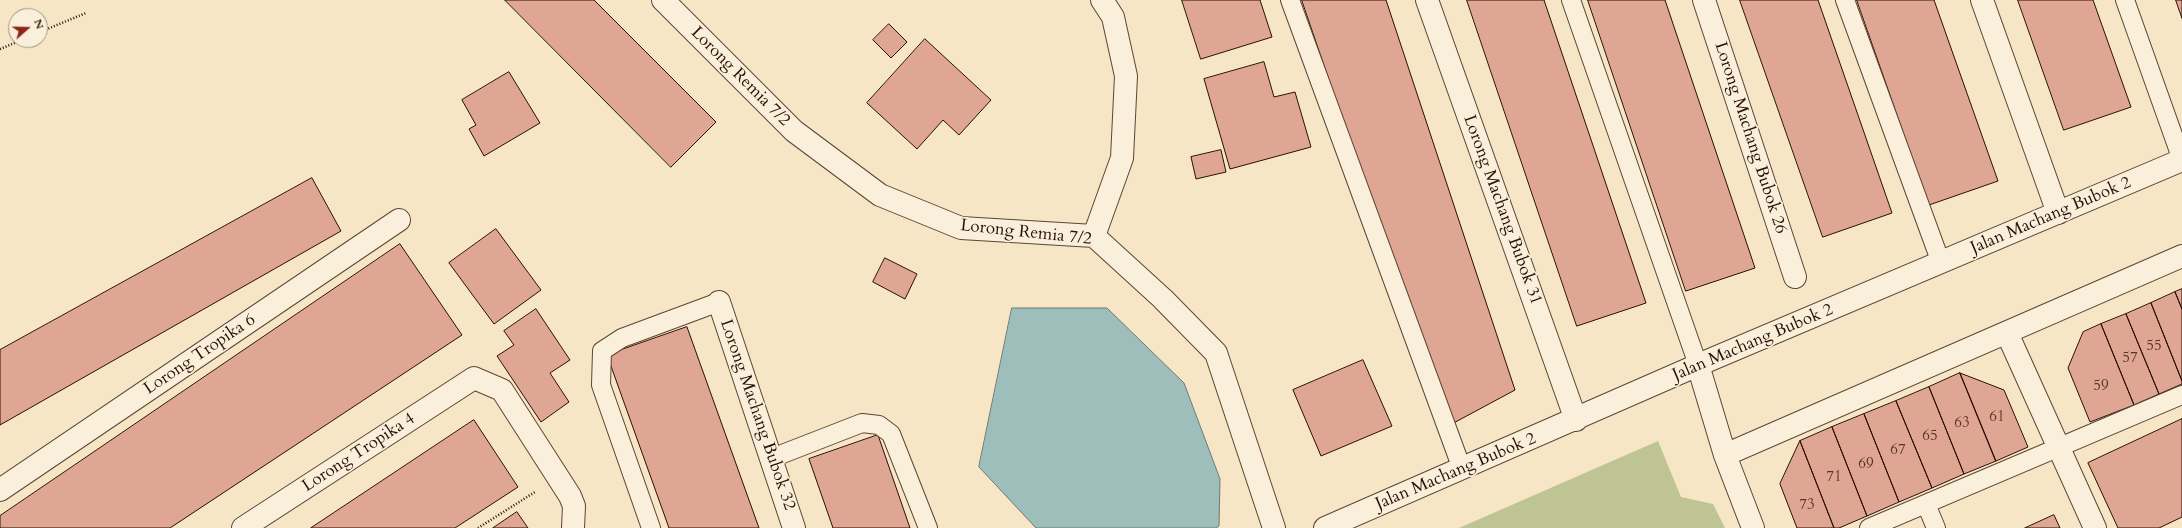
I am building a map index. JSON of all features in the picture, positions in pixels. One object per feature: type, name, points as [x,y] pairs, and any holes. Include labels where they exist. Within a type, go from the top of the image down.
[{"type":"street","name":"Lorong Remia 7/2","points":[[663,0],[794,132],[880,195],[961,228],[1094,236],[1163,299],[1216,353],[1274,528]]},
{"type":"street","points":[[1094,236],[1122,158],[1126,76],[1113,16],[1102,0]]},
{"type":"street","name":"Lorong Machang Bubok 31","points":[[1427,0],[1576,420]]},
{"type":"street","name":"Lorong Machang Bubok 26","points":[[1704,0],[1795,277]]},
{"type":"street","points":[[1982,0],[2058,213]]},
{"type":"street","name":"Jalan Machang Bubok 2","points":[[1325,528],[1698,366],[2182,160]]},
{"type":"street","name":"Lorong Tropika 6","points":[[0,490],[400,220]]},
{"type":"street","points":[[1725,455],[2182,256]]},
{"type":"street","name":"Lorong Machang Bubok 32","points":[[719,302],[794,528]]},
{"type":"street","points":[[2007,333],[2095,528]]},
{"type":"street","points":[[1698,366],[1725,455],[1753,528]]},
{"type":"street","name":"Lorong Tropika 4","points":[[243,528],[474,378],[502,390],[558,478]]},
{"type":"street","points":[[558,478],[574,506],[572,528]]},
{"type":"lane","points":[[1290,0],[1462,469]]},
{"type":"lane","points":[[1571,0],[1698,366]]},
{"type":"lane","points":[[1845,0],[1941,263]]},
{"type":"lane","points":[[2125,0],[2182,160]]},
{"type":"lane","points":[[651,528],[601,385],[602,351],[622,338],[719,302]]},
{"type":"lane","points":[[1869,528],[2182,396]]},
{"type":"lane","points":[[772,458],[862,423],[879,425],[891,434],[928,528]]},
{"type":"lane","points":[[1926,504],[1936,528]]},
{"type":"path","points":[[48,29],[86,13]]},
{"type":"path","points":[[478,528],[558,478]]},
{"type":"green space","points":[[1658,441],[1681,497],[1713,504],[1725,528],[1459,528]]},
{"type":"water","points":[[1012,308],[1107,308],[1184,383],[1220,479],[1219,526],[1216,528],[1036,528],[979,467]]},
{"type":"building","points":[[505,0],[594,0],[716,122],[671,167]]},
{"type":"building","points":[[1182,0],[1260,0],[1272,37],[1201,59]]},
{"type":"building","points":[[1302,0],[1386,0],[1515,390],[1448,426]]},
{"type":"building","points":[[1467,0],[1544,0],[1646,303],[1577,326]]},
{"type":"building","points":[[1588,0],[1665,0],[1755,268],[1686,291]]},
{"type":"building","points":[[1740,0],[1818,0],[1892,213],[1823,237]]},
{"type":"building","points":[[1857,0],[1934,0],[1998,181],[1929,205]]},
{"type":"building","points":[[2018,0],[2093,0],[2131,107],[2064,130]]},
{"type":"building","points":[[2176,0],[2182,0],[2182,18]]},
{"type":"building","points":[[889,24],[907,42],[891,58],[873,40]]},
{"type":"building","points":[[925,39],[991,100],[959,135],[943,120],[917,149],[867,103]]},
{"type":"building","points":[[1264,62],[1274,97],[1295,92],[1311,147],[1230,169],[1204,79]]},
{"type":"building","points":[[509,72],[540,123],[484,156],[469,129],[476,125],[462,100]]},
{"type":"building","points":[[1221,150],[1226,172],[1196,179],[1191,157]]},
{"type":"building","points":[[312,178],[341,231],[0,425],[0,350]]},
{"type":"building","points":[[496,229],[541,290],[494,324],[449,263]]},
{"type":"building","points":[[400,244],[462,335],[170,528],[0,528],[0,516]]},
{"type":"building","points":[[885,258],[917,274],[905,299],[873,282]]},
{"type":"building","points":[[2182,289],[2182,309],[2175,292]]},
{"type":"building","points":[[2175,292],[2182,309],[2182,381],[2151,303]]},
{"type":"building","points":[[2151,303],[2182,381],[2182,384],[2159,394],[2126,314]]},
{"type":"building","points":[[536,309],[570,360],[550,373],[569,402],[541,422],[497,356],[514,345],[504,331]]},
{"type":"building","points":[[2126,314],[2159,394],[2134,405],[2101,324]]},
{"type":"building","points":[[2101,324],[2134,405],[2090,422],[2068,368],[2083,332]]},
{"type":"building","points":[[687,327],[759,528],[669,528],[607,355]]},
{"type":"building","points":[[1363,360],[1392,426],[1321,456],[1293,390]]},
{"type":"building","points":[[1960,373],[2004,390],[2028,447],[1996,461]]},
{"type":"building","points":[[1960,373],[1996,461],[1964,474],[1929,387]]},
{"type":"building","points":[[1929,387],[1964,474],[1932,488],[1896,401]]},
{"type":"building","points":[[1896,401],[1932,488],[1899,502],[1864,414]]},
{"type":"building","points":[[1864,414],[1899,502],[1867,516],[1832,427]]},
{"type":"building","points":[[2182,419],[2182,517],[2159,528],[2118,528],[2088,463]]},
{"type":"building","points":[[474,420],[518,487],[455,528],[311,528]]},
{"type":"building","points":[[1832,427],[1867,516],[1839,528],[1834,528],[1800,441]]},
{"type":"building","points":[[878,435],[910,528],[833,528],[809,459]]},
{"type":"building","points":[[1800,441],[1834,528],[1797,528],[1780,484]]},
{"type":"building","points":[[517,512],[528,528],[493,528]]},
{"type":"building","points":[[2054,515],[2060,528],[2025,528]]}]
